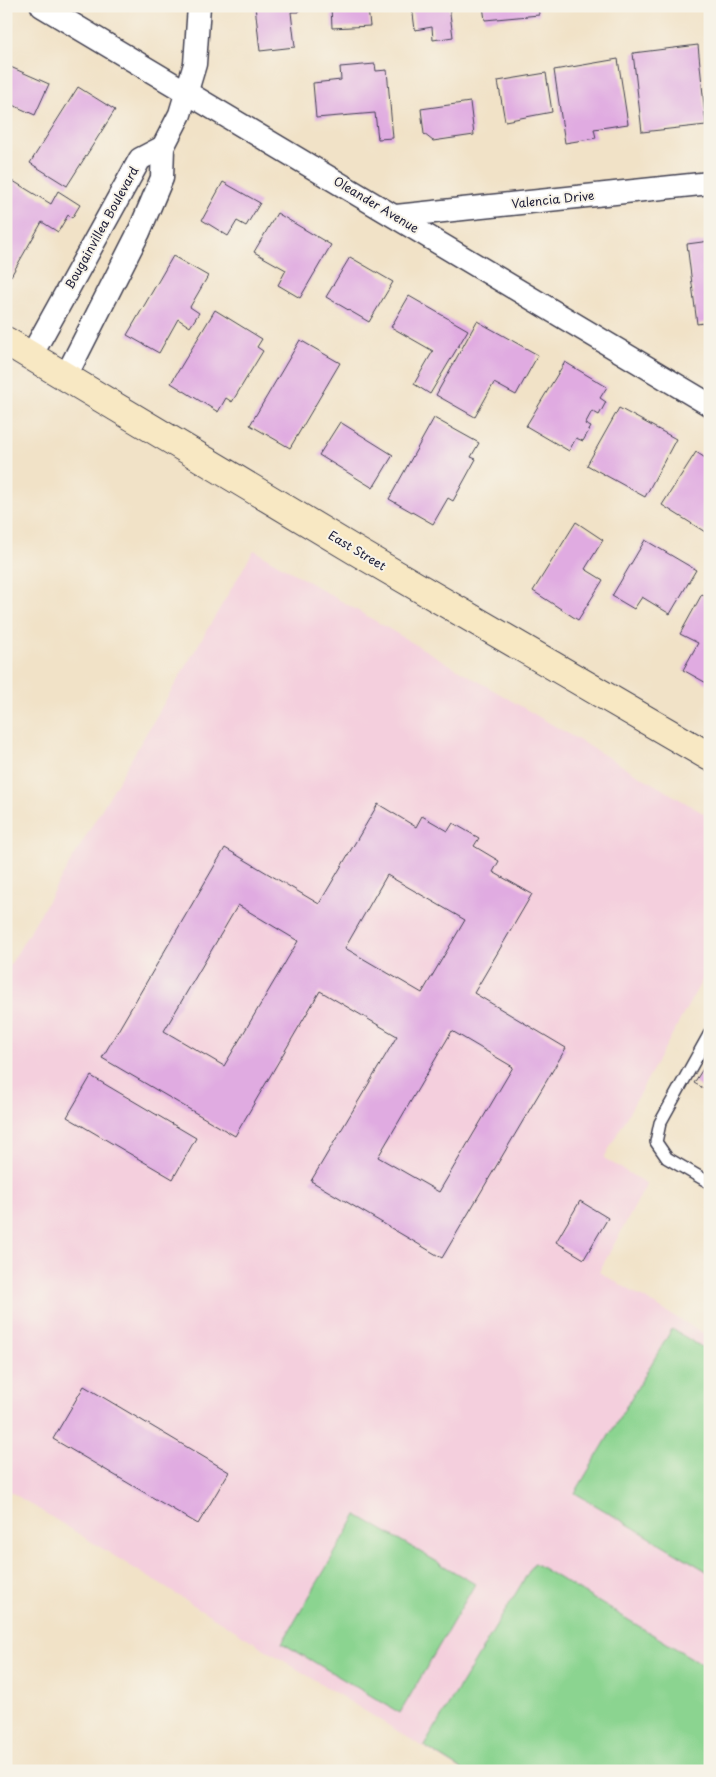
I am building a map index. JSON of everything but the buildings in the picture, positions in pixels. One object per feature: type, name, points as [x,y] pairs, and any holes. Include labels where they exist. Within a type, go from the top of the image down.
[{"type":"main road","name":"East Street","points":[[6,341],[356,551],[710,757]]},
{"type":"street","name":"Oleander Avenue","points":[[42,6],[710,404]]},
{"type":"street","points":[[66,376],[140,232],[162,178],[163,147],[180,114],[195,64],[198,6]]},
{"type":"street","name":"Bougainvillea Boulevard","points":[[32,356],[140,159],[163,147]]},
{"type":"street","name":"Valencia Drive","points":[[396,216],[710,183]]},
{"type":"lane","points":[[710,1033],[660,1123],[656,1142],[667,1158],[710,1183]]},
{"type":"shaded area","points":[[254,550],[710,817],[710,966],[604,1158],[647,1184],[599,1272],[710,1337],[710,1771],[462,1771],[6,1489],[6,972]]},
{"type":"green space","points":[[672,1329],[710,1352],[710,1573],[575,1493]]},
{"type":"green space","points":[[357,1515],[475,1584],[400,1713],[282,1643]]},
{"type":"green space","points":[[534,1563],[710,1669],[710,1771],[464,1771],[424,1746]]}]
